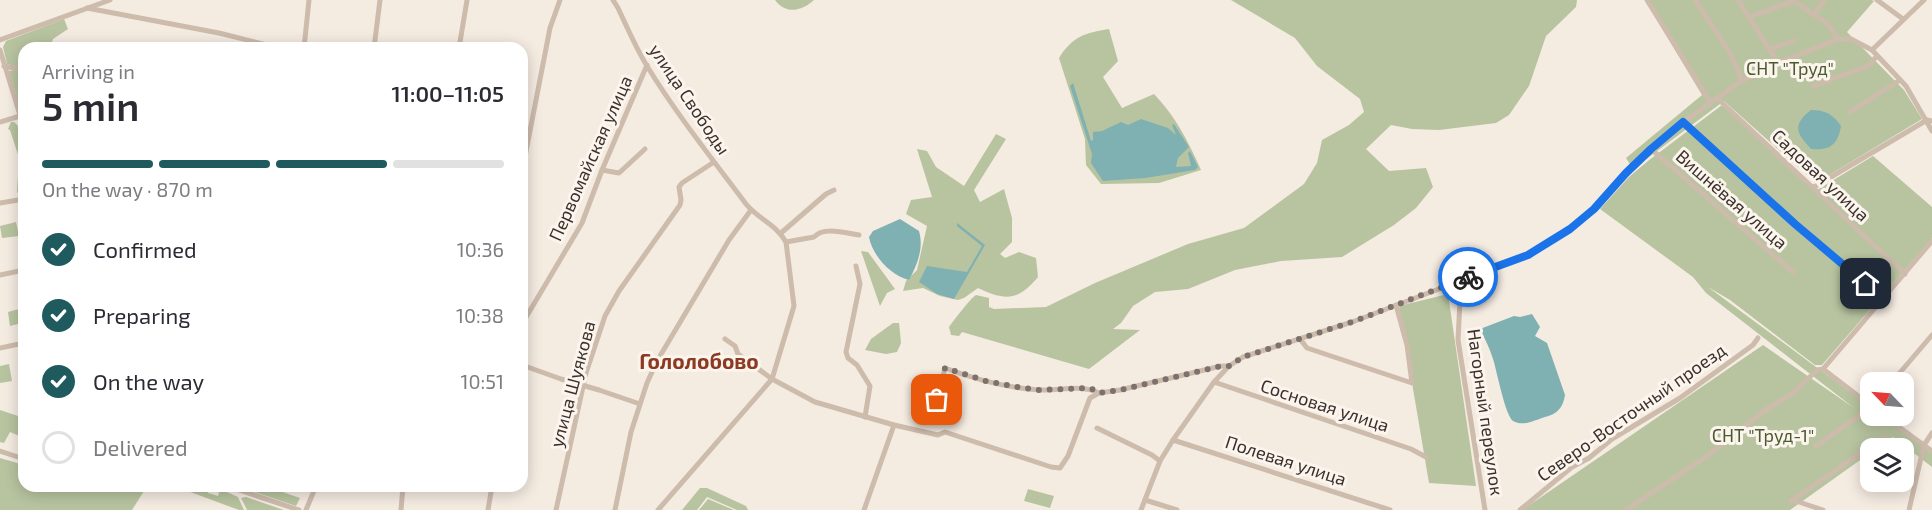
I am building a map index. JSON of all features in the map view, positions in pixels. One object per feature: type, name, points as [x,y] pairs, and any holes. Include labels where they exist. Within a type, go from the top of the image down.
[{"type":"street","points":[[0,40],[110,0]]},
{"type":"street","points":[[305,42],[309,0]]},
{"type":"street","points":[[375,42],[380,0]]},
{"type":"street","points":[[460,42],[467,0]]},
{"type":"street","points":[[528,140],[549,28],[560,0]]},
{"type":"street","name":"улица Свободы","points":[[613,0],[646,65],[714,162],[751,210],[781,233]]},
{"type":"street","points":[[1647,0],[1711,103]]},
{"type":"street","points":[[1695,0],[1722,42],[1742,81]]},
{"type":"street","points":[[1738,0],[1778,63]]},
{"type":"street","points":[[1814,15],[1824,0]]},
{"type":"street","points":[[1877,0],[1903,19]]},
{"type":"street","points":[[1872,50],[1924,0]]},
{"type":"street","points":[[1749,17],[1793,1],[1828,24],[1838,39]]},
{"type":"street","points":[[87,8],[255,42]]},
{"type":"street","points":[[1141,510],[1160,461],[1214,382],[1229,366],[1243,357],[1355,321],[1528,255],[1570,229],[1594,209],[1651,149],[1683,122],[1742,81],[1778,63],[1838,39],[1851,39],[1872,50],[1900,80],[1930,121],[1932,131]]},
{"type":"street","points":[[1770,49],[1794,41]]},
{"type":"street","points":[[0,51],[18,110]]},
{"type":"street","points":[[1813,86],[1868,66],[1877,56]]},
{"type":"street","name":"Первомайская улица","points":[[528,313],[582,223],[646,65]]},
{"type":"street","points":[[4,66],[18,69]]},
{"type":"street","points":[[1850,112],[1900,80]]},
{"type":"street","name":"Садовая улица","points":[[1717,98],[1905,274]]},
{"type":"street","points":[[0,122],[18,117]]},
{"type":"street","points":[[1814,187],[1930,121]]},
{"type":"street","points":[[1683,122],[1795,224],[1883,299]]},
{"type":"street","points":[[602,170],[619,173],[645,149]]},
{"type":"street","name":"Вишнёвая улица","points":[[1651,149],[1793,272]]},
{"type":"street","name":"улица Шуякова","points":[[556,510],[584,386],[597,339],[610,306],[680,205],[679,187],[714,162]]},
{"type":"street","points":[[658,510],[772,380],[794,306],[786,242],[781,233],[826,194],[834,190]]},
{"type":"street","points":[[0,203],[18,200]]},
{"type":"street","points":[[615,510],[631,432],[657,361],[723,250],[751,210]]},
{"type":"street","points":[[786,242],[814,237],[818,232],[825,231],[859,234]]},
{"type":"street","points":[[1626,510],[1703,459],[1793,393],[1817,370],[1823,369],[1932,241]]},
{"type":"street","points":[[856,266],[860,284],[846,352],[848,358],[857,365],[870,386],[865,417]]},
{"type":"street","points":[[0,275],[18,271]]},
{"type":"street","name":"Нагорный переулок","points":[[1454,282],[1460,301],[1458,339],[1485,510]]},
{"type":"street","points":[[1300,339],[1307,348],[1412,384],[1407,345],[1396,305]]},
{"type":"street","points":[[1901,372],[1932,335]]},
{"type":"street","name":"Северо-Восточный проезд","points":[[1520,510],[1564,473],[1680,398],[1753,345],[1758,338]]},
{"type":"street","points":[[725,339],[735,346],[738,354],[772,380],[815,402],[894,425],[938,435],[945,432],[1060,468],[1068,456],[1090,398],[1099,393],[1229,366]]},
{"type":"street","points":[[0,348],[18,344]]},
{"type":"street","points":[[528,367],[640,404]]},
{"type":"street","points":[[937,400],[945,368],[1011,386],[1038,390],[1090,388],[1099,393]]},
{"type":"street","points":[[1823,369],[1860,399]]},
{"type":"street","name":"Сосновая улица","points":[[1214,382],[1411,449],[1426,457]]},
{"type":"street","points":[[1816,446],[1860,414]]},
{"type":"street","points":[[864,510],[894,425]]},
{"type":"street","points":[[1897,426],[1932,451]]},
{"type":"street","points":[[1096,428],[1160,461]]},
{"type":"street","points":[[1909,510],[1923,445],[1932,433]]},
{"type":"street","points":[[1823,510],[1792,500],[1884,437]]},
{"type":"street","name":"Полевая улица","points":[[1173,440],[1390,510]]},
{"type":"street","points":[[0,452],[18,457]]},
{"type":"street","points":[[248,492],[299,510]]},
{"type":"street","points":[[306,510],[314,492]]},
{"type":"street","points":[[401,510],[402,492]]},
{"type":"street","points":[[488,510],[491,492]]},
{"type":"street","points":[[1145,500],[1177,510]]},
{"type":"green space","points":[[775,0],[814,0],[794,10],[784,8]]},
{"type":"green space","points":[[1231,0],[1577,0],[1576,7],[1546,36],[1529,86],[1509,115],[1496,123],[1439,130],[1412,129],[1391,125],[1366,149],[1389,171],[1426,168],[1433,187],[1416,208],[1394,225],[1342,257],[1281,261],[1235,270],[1188,289],[1155,292],[1133,306],[1121,323],[1113,329],[1140,330],[1089,369],[962,332],[959,336],[951,335],[949,327],[976,295],[989,298],[989,307],[994,309],[1046,307],[1095,283],[1188,244],[1244,228],[1304,184],[1317,163],[1322,140],[1349,125],[1364,112],[1360,99],[1317,66],[1295,38]]},
{"type":"green space","name":"СНТ \"Труд\"","points":[[1645,0],[1872,0],[1874,1],[1847,32],[1904,90],[1922,119],[1816,183],[1724,101],[1633,169],[1626,158],[1702,95]]},
{"type":"green space","points":[[64,19],[68,29],[52,42],[18,42],[18,67],[7,64],[3,47],[6,41]]},
{"type":"green space","points":[[1109,29],[1118,61],[1103,77],[1122,108],[1154,94],[1181,130],[1201,170],[1159,183],[1101,184],[1086,165],[1085,139],[1059,58],[1069,45],[1080,37]]},
{"type":"green space","points":[[9,71],[18,71],[18,101]]},
{"type":"green space","name":"СНТ \"Труд-1\"","points":[[1722,105],[1817,190],[1873,156],[1932,207],[1932,238],[1822,365],[1815,365],[1730,300],[1708,287],[1860,400],[1860,426],[1895,426],[1911,438],[1860,438],[1860,460],[1790,510],[1522,510],[1763,345],[1854,408],[1706,293],[1693,277],[1600,209],[1629,177]]},
{"type":"green space","points":[[11,122],[18,127],[18,155],[10,130],[8,129]]},
{"type":"green space","points":[[996,134],[1006,139],[974,190],[980,202],[1004,189],[1012,218],[1012,242],[1000,254],[1005,258],[1019,252],[1036,258],[1038,277],[1024,291],[1004,297],[978,288],[958,300],[940,296],[923,288],[903,291],[906,281],[917,270],[927,226],[906,214],[911,200],[932,197],[917,149],[927,151],[936,167],[964,186]]},
{"type":"green space","points":[[16,222],[18,236],[2,238],[0,226]]},
{"type":"green space","points":[[861,251],[868,252],[895,289],[887,293],[880,306]]},
{"type":"green space","points":[[1448,294],[1476,486],[1429,483],[1399,306]]},
{"type":"green space","points":[[18,309],[18,324],[10,326],[8,312]]},
{"type":"green space","points":[[893,323],[899,323],[901,343],[897,352],[886,354],[865,350],[871,339]]},
{"type":"green space","points":[[9,364],[12,381],[0,383],[0,366]]},
{"type":"green space","points":[[0,410],[18,416],[18,435],[10,432],[4,443],[0,442]]},
{"type":"green space","points":[[1914,440],[1932,453],[1932,467],[1914,453]]},
{"type":"green space","points":[[0,458],[18,463],[18,492],[143,492],[132,510],[0,510]]},
{"type":"green space","points":[[700,488],[707,488],[746,506],[748,510],[737,510],[707,497],[697,510],[682,510]]},
{"type":"green space","points":[[1028,489],[1054,496],[1050,508],[1024,501]]},
{"type":"green space","points":[[190,492],[208,492],[218,496],[219,492],[227,492],[238,497],[244,510]]},
{"type":"green space","points":[[255,492],[282,492],[300,498],[296,506]]},
{"type":"green space","points":[[246,497],[284,510],[247,510],[241,498]]},
{"type":"green space","points":[[708,499],[734,510],[699,510]]},
{"type":"water","points":[[1073,83],[1091,141],[1093,132],[1102,131],[1121,122],[1128,125],[1141,119],[1168,128],[1176,135],[1172,125],[1174,124],[1189,147],[1178,158],[1176,167],[1191,166],[1188,153],[1190,151],[1198,167],[1195,170],[1145,178],[1103,181],[1091,163],[1092,154],[1070,86]]},
{"type":"water","points":[[1811,110],[1828,113],[1841,126],[1838,137],[1832,145],[1823,149],[1811,149],[1799,134],[1801,120]]},
{"type":"water","points":[[900,219],[919,231],[921,244],[915,269],[909,280],[902,278],[883,264],[874,251],[869,237],[873,231]]},
{"type":"water","points":[[957,223],[985,245],[954,299],[937,294],[919,282],[927,266],[967,272],[982,246],[957,226]]},
{"type":"water","points":[[1532,314],[1540,327],[1535,336],[1547,343],[1565,395],[1563,404],[1556,412],[1533,421],[1517,423],[1513,421],[1507,410],[1492,355],[1480,329],[1514,316]]},
{"type":"way so far","points":[[937,400],[945,368],[986,381],[1017,387],[1038,390],[1090,388],[1099,393],[1229,366],[1243,357],[1355,321],[1468,277]]},
{"type":"district","name":"Гололобово","points":[[699,360]]},
{"type":"route","points":[[1468,277],[1528,255],[1570,229],[1594,209],[1651,149],[1683,122],[1795,224],[1866,284]]}]
